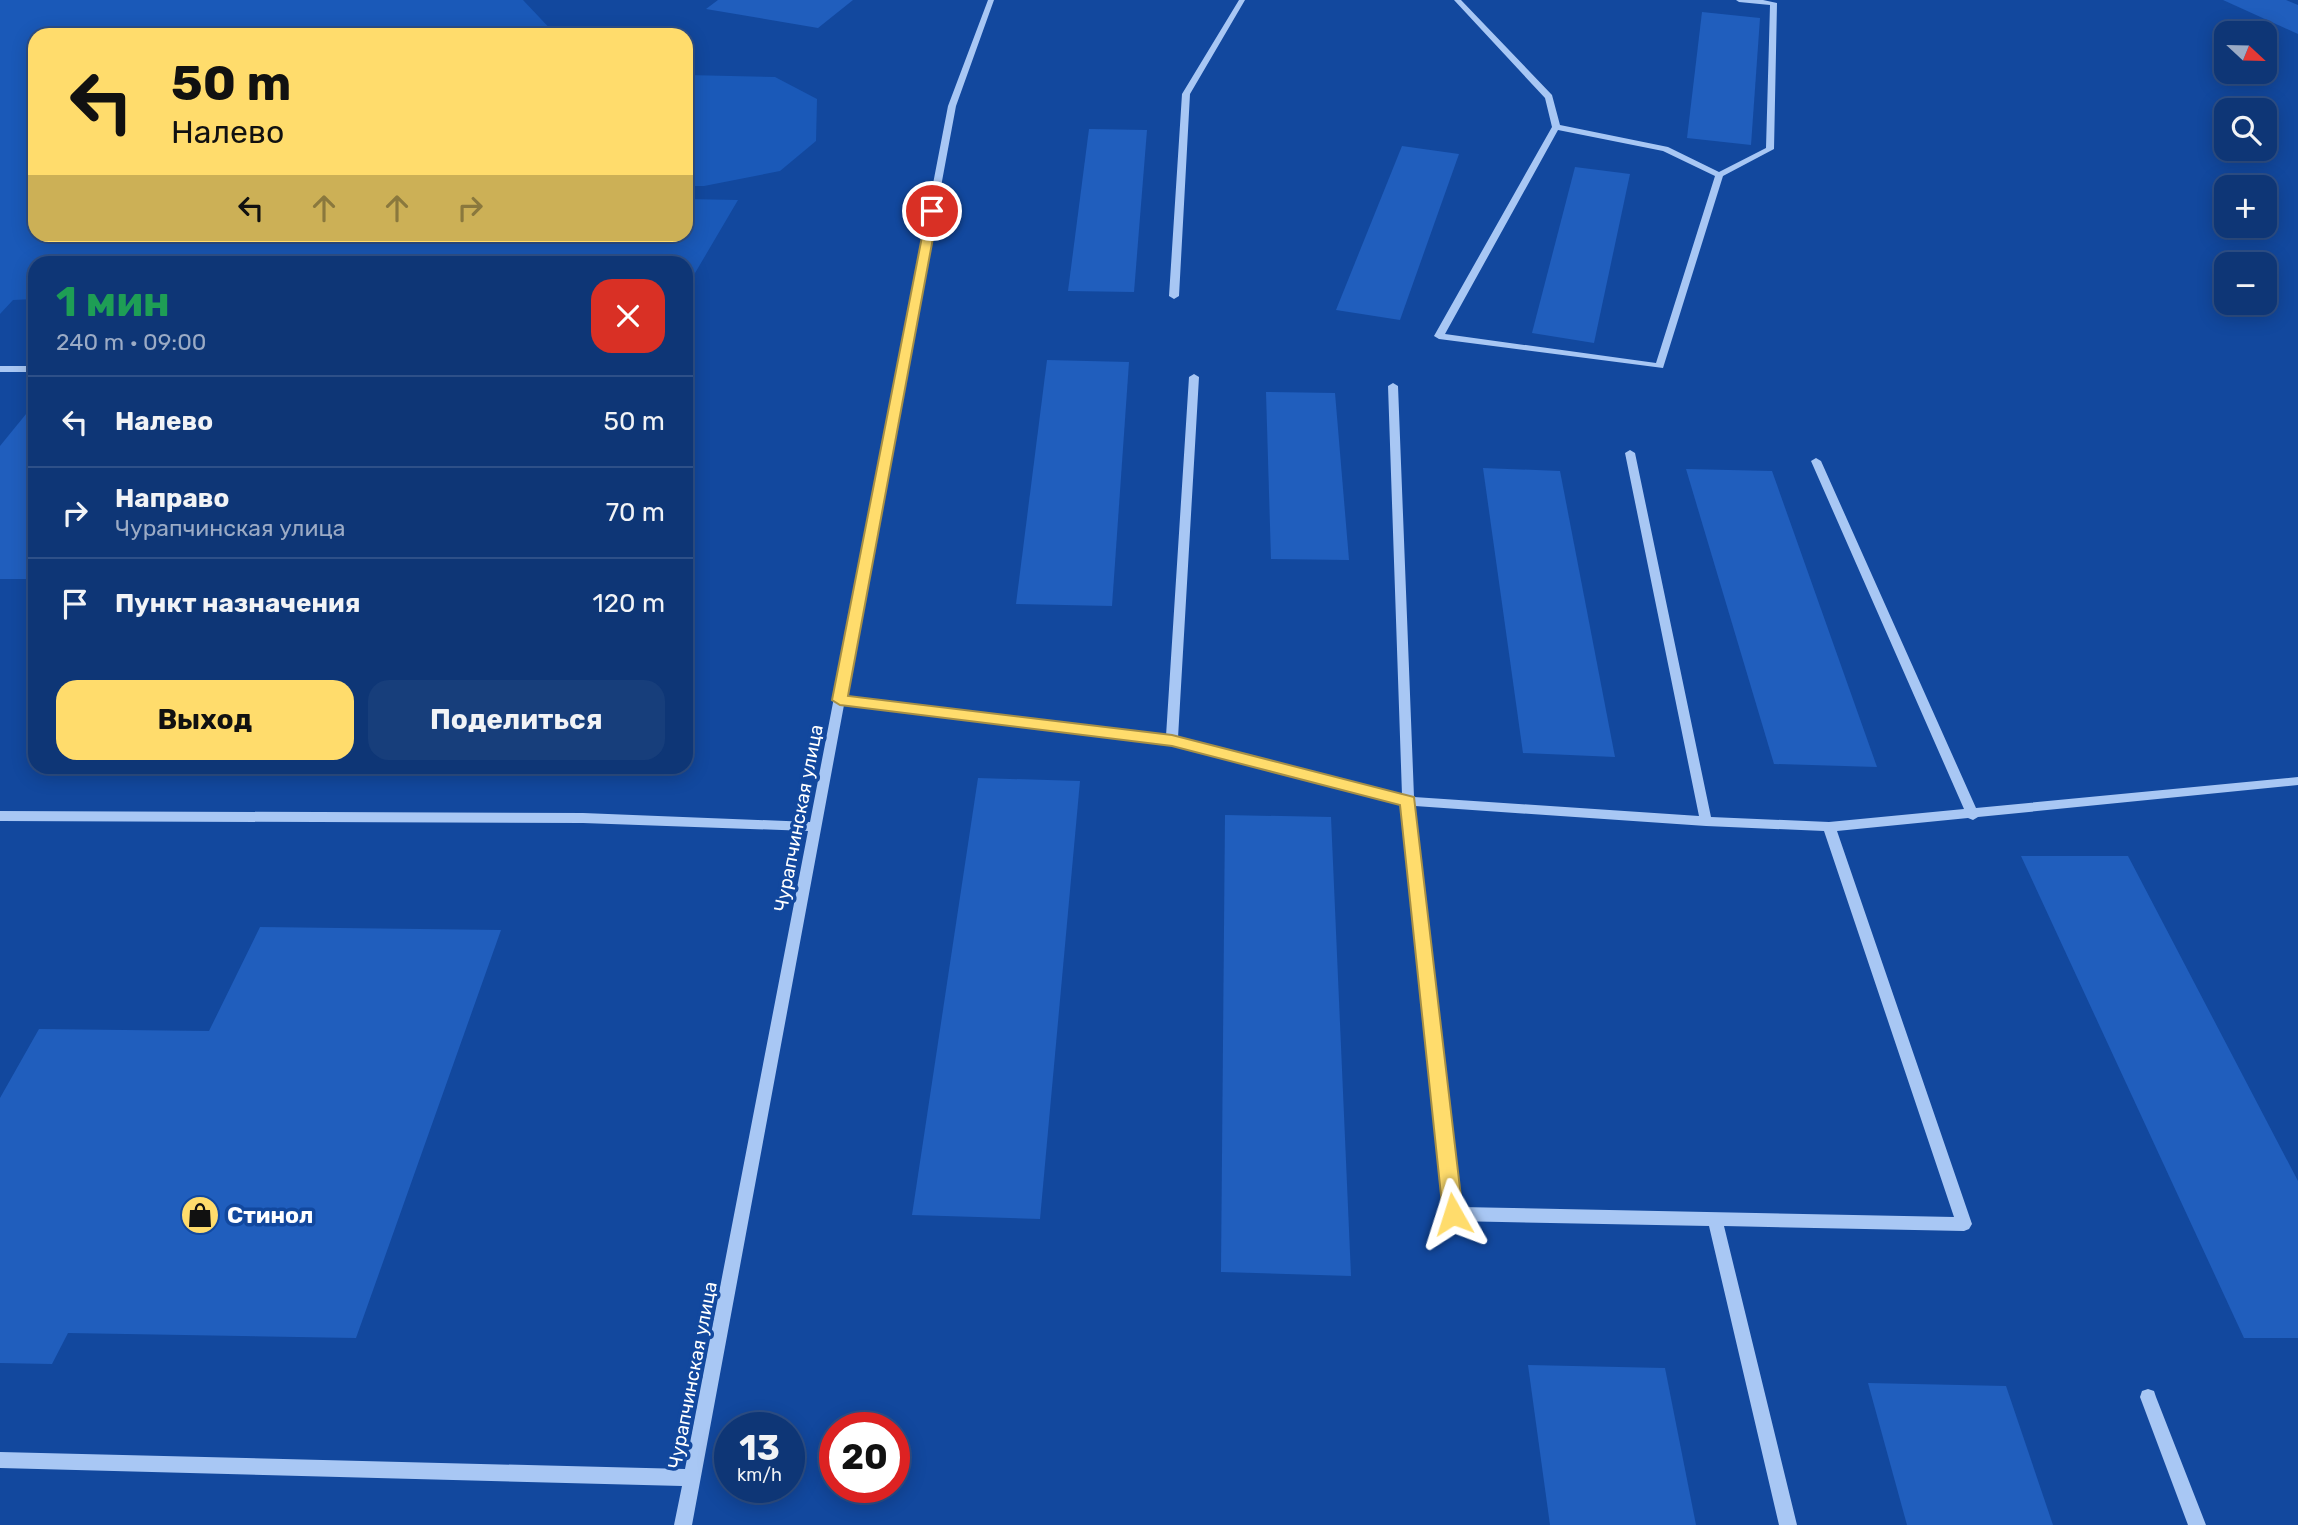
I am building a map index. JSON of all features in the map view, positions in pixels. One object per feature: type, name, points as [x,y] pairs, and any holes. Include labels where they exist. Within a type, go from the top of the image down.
[{"type":"street","name":"Чурапчинская улица","points":[[683,1525],[952,106],[991,0]]},
{"type":"street","points":[[1174,296],[1186,94],[1242,0]]},
{"type":"street","points":[[1457,0],[1549,97],[1556,127],[1439,336],[1660,366],[1718,175],[1770,149],[1774,3],[1739,0]]},
{"type":"street","points":[[1556,127],[1665,149],[1718,175]]},
{"type":"street","points":[[0,369],[28,369]]},
{"type":"street","points":[[1172,741],[1194,377]]},
{"type":"street","points":[[1393,386],[1408,802],[1453,1214],[1964,1224],[1829,827]]},
{"type":"street","points":[[1630,453],[1706,821]]},
{"type":"street","points":[[1816,461],[1973,815]]},
{"type":"street","points":[[840,700],[1172,741],[1408,802],[1706,821],[1829,827],[1973,815],[2298,781]]},
{"type":"street","points":[[0,816],[583,818],[816,827]]},
{"type":"street","points":[[2148,1397],[2197,1525]]},
{"type":"lane","points":[[1715,1219],[1788,1525]]},
{"type":"lane","points":[[0,1460],[692,1478]]},
{"type":"shaded area","points":[[0,0],[523,0],[549,28],[28,28],[28,242],[693,242],[693,199],[738,200],[693,276],[693,256],[28,256],[28,299],[13,300],[0,314]]},
{"type":"shaded area","points":[[693,75],[775,77],[817,99],[816,141],[780,171],[693,186]]},
{"type":"building","points":[[718,0],[853,0],[818,28],[706,9]]},
{"type":"building","points":[[2223,0],[2286,0],[2298,5],[2298,34],[2277,24],[2277,21],[2269,21]]},
{"type":"building","points":[[1702,12],[1760,18],[1751,145],[1687,138]]},
{"type":"building","points":[[1089,129],[1147,130],[1134,292],[1068,291]]},
{"type":"building","points":[[1402,146],[1459,154],[1400,320],[1336,310]]},
{"type":"building","points":[[1575,167],[1630,174],[1594,343],[1532,333]]},
{"type":"building","points":[[1047,360],[1129,362],[1112,606],[1016,604]]},
{"type":"building","points":[[1266,392],[1335,393],[1349,560],[1271,559]]},
{"type":"building","points":[[28,412],[28,579],[0,579],[0,446]]},
{"type":"building","points":[[1483,468],[1560,471],[1615,757],[1523,753]]},
{"type":"building","points":[[1686,469],[1772,471],[1877,767],[1774,764]]},
{"type":"building","points":[[978,778],[1080,781],[1040,1219],[912,1215]]},
{"type":"building","points":[[1225,815],[1331,817],[1351,1276],[1221,1272]]},
{"type":"building","points":[[2021,856],[2128,856],[2298,1181],[2298,1338],[2244,1338]]},
{"type":"building","name":"Стинол","points":[[260,927],[501,930],[356,1338],[68,1333],[52,1364],[0,1363],[0,1098],[39,1029],[209,1031]]},
{"type":"building","points":[[1528,1365],[1665,1368],[1696,1525],[1550,1525]]},
{"type":"building","points":[[1868,1383],[2006,1386],[2053,1525],[1907,1525]]},
{"type":"place","name":"Стинол","points":[[200,1215]]},
{"type":"route","points":[[932,211],[840,700],[1172,741],[1408,802],[1453,1214]]}]
